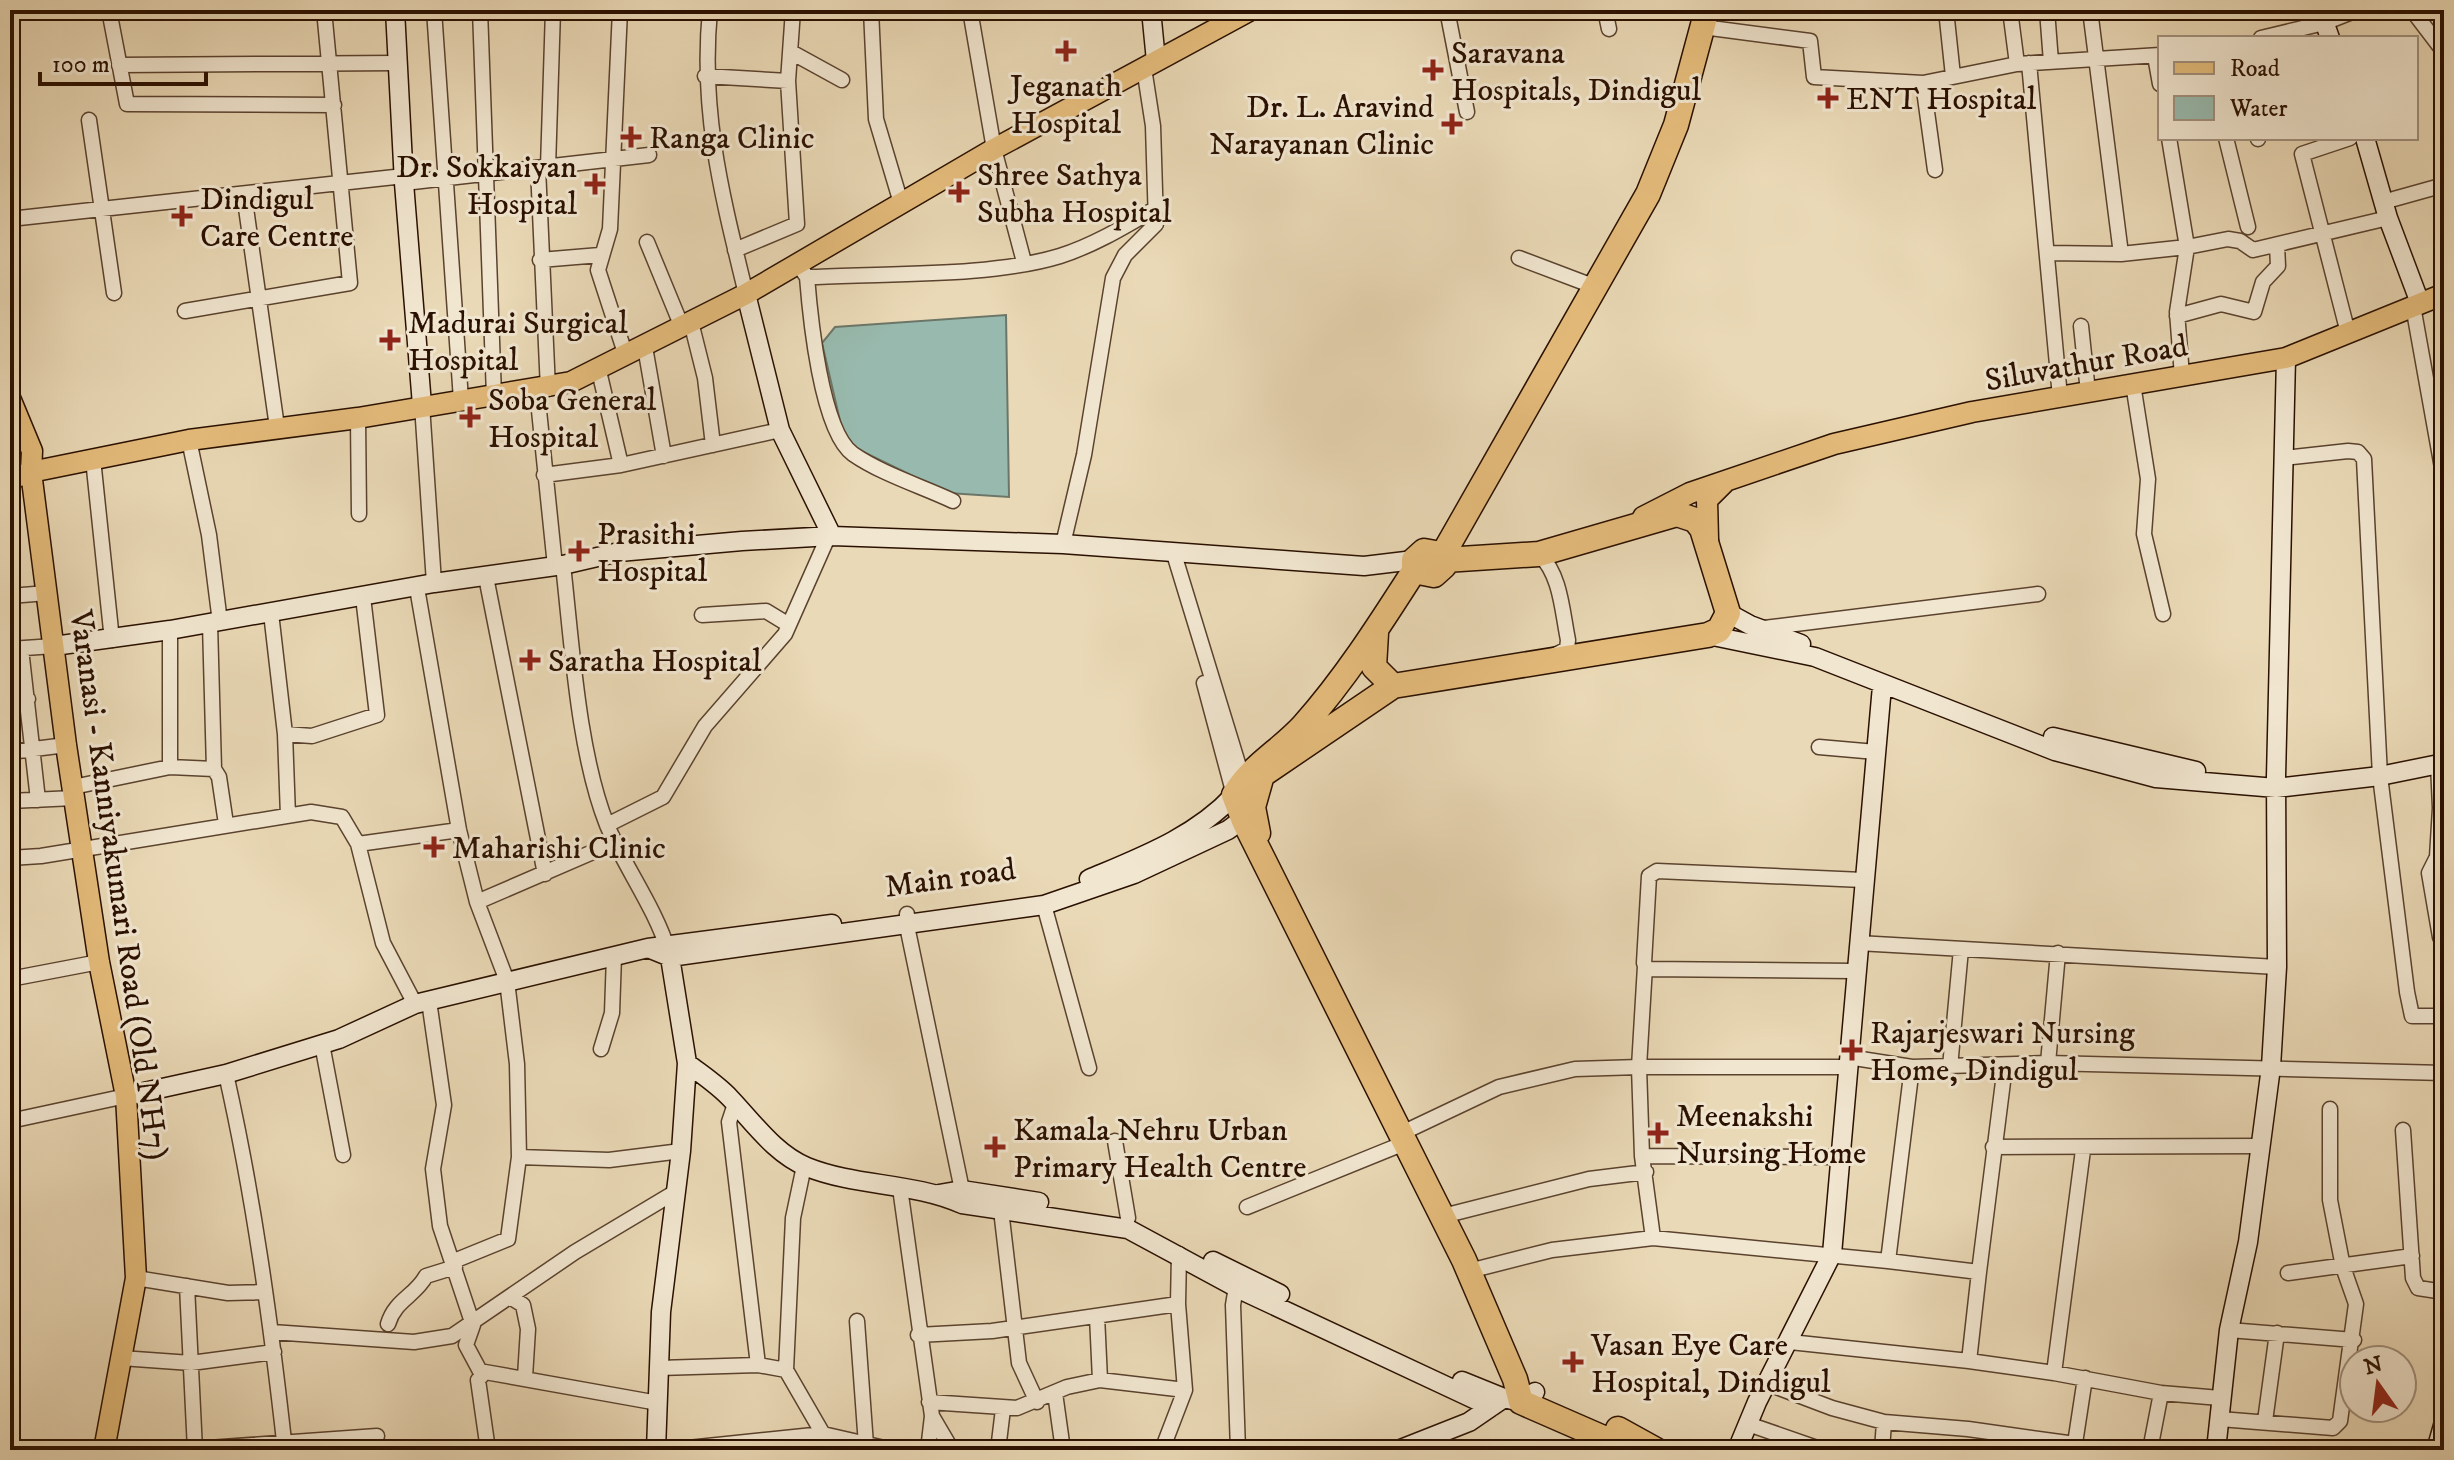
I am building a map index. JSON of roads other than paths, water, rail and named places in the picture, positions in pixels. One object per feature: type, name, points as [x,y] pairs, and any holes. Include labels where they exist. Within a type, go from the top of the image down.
[{"type":"highway","points":[[1244,801],[1380,626],[1426,586],[1429,562],[1654,155],[1702,16]]},
{"type":"highway","points":[[1429,562],[1462,519],[1648,194],[1676,125],[1702,16]]},
{"type":"highway","points":[[1244,801],[1262,775],[1393,686],[1708,635],[1719,630],[1728,613],[1709,545],[1695,520],[1684,515],[1621,528],[1539,554],[1429,562]]},
{"type":"highway","points":[[1462,519],[1461,541],[1479,558]]},
{"type":"highway","points":[[1380,626],[1374,667],[1393,686]]},
{"type":"highway","points":[[1244,801],[1261,849],[1469,1271],[1513,1396],[1631,1450]]},
{"type":"highway","points":[[1513,1396],[1656,1450]]},
{"type":"main road","points":[[395,10],[404,180],[422,405]]},
{"type":"main road","points":[[1150,64],[1151,10]]},
{"type":"main road","points":[[10,479],[20,471],[189,440],[542,390],[599,371],[746,294],[802,270],[901,203],[1240,13]]},
{"type":"main road","points":[[2366,140],[2417,304]]},
{"type":"main road","points":[[746,294],[780,430],[830,536]]},
{"type":"main road","name":"Siluvathur Road","points":[[1621,528],[1690,493],[1834,444],[1972,412],[2286,358],[2444,294]]},
{"type":"main road","points":[[2216,1450],[2229,1330],[2248,1242],[2271,1067],[2282,783],[2286,358]]},
{"type":"main road","name":"Varanasi - Kanniyakumari Road (Old NH7)","points":[[10,398],[32,451],[20,471]]},
{"type":"main road","name":"Varanasi - Kanniyakumari Road (Old NH7)","points":[[10,420],[47,593],[99,962],[126,1096],[136,1278],[104,1450]]},
{"type":"main road","name":"Siluvathur Road","points":[[1709,545],[1707,500],[1713,491],[1734,477]]},
{"type":"main road","points":[[54,646],[215,623],[559,565],[619,552],[830,536],[1063,544],[1364,566],[1429,562]]},
{"type":"main road","points":[[1728,613],[1759,629],[2025,734]]},
{"type":"main road","points":[[1708,635],[1815,657],[1882,686],[2025,734],[2185,770],[2282,783],[2380,776],[2441,763]]},
{"type":"main road","points":[[1737,1450],[1766,1383],[1790,1342],[1832,1254],[1882,686]]},
{"type":"main road","name":"Main road","points":[[126,1096],[226,1074],[322,1044],[422,1002],[614,956],[1044,905],[1134,874],[1244,801]]},
{"type":"main road","name":"Main road","points":[[907,920],[1038,895],[1086,881],[1189,833],[1244,801]]},
{"type":"main road","points":[[656,1450],[661,1312],[677,1191],[687,1063],[661,949]]},
{"type":"main road","points":[[687,1063],[735,1104],[775,1146],[804,1166],[837,1177],[939,1194],[962,1204],[1035,1212],[1128,1229],[1236,1287],[1513,1396]]},
{"type":"main road","points":[[939,1194],[962,1190],[1128,1218],[1347,1329],[1513,1396]]},
{"type":"main road","points":[[1398,1450],[1469,1422],[1513,1396]]},
{"type":"main road","points":[[2436,1450],[2444,1422]]},
{"type":"street","points":[[109,10],[124,100],[135,106],[334,105]]},
{"type":"street","points":[[185,311],[350,283],[338,185],[324,10]]},
{"type":"street","points":[[434,10],[461,400]]},
{"type":"street","points":[[480,10],[494,396]]},
{"type":"street","points":[[553,10],[540,260],[544,475],[580,713],[607,825],[661,949]]},
{"type":"street","points":[[620,10],[616,156],[610,229],[598,270],[626,356]]},
{"type":"street","points":[[710,10],[705,76],[715,165],[746,294]]},
{"type":"street","points":[[735,250],[797,224],[788,81],[793,10]]},
{"type":"street","points":[[871,10],[876,119],[901,203]]},
{"type":"street","points":[[970,10],[994,149],[1024,262]]},
{"type":"street","points":[[1447,10],[1467,112]]},
{"type":"street","points":[[1605,10],[1609,29]]},
{"type":"street","points":[[1946,10],[1953,76]]},
{"type":"street","points":[[2010,10],[2023,64],[2048,253],[2060,397]]},
{"type":"street","points":[[2047,10],[2051,62]]},
{"type":"street","points":[[2090,10],[2121,254]]},
{"type":"street","points":[[2297,35],[2357,10]]},
{"type":"street","points":[[2412,10],[2444,50]]},
{"type":"street","points":[[1702,16],[1810,41],[1814,77],[1923,83],[2023,64],[2158,55]]},
{"type":"street","points":[[791,52],[842,80]]},
{"type":"street","points":[[119,65],[397,63]]},
{"type":"street","points":[[1063,544],[1084,455],[1113,278],[1125,255],[1152,231],[1158,207],[1150,64]]},
{"type":"street","points":[[705,76],[788,81]]},
{"type":"street","points":[[1923,83],[1935,170]]},
{"type":"street","points":[[89,120],[114,293]]},
{"type":"street","points":[[2169,140],[2187,247],[2177,316],[2182,376]]},
{"type":"street","points":[[2226,140],[2248,227]]},
{"type":"street","points":[[2328,141],[2302,154],[2348,333]]},
{"type":"street","points":[[10,219],[338,185],[444,179],[616,156],[649,155]]},
{"type":"street","points":[[2048,253],[2121,254],[2228,239],[2240,241],[2250,250],[2322,235],[2444,185]]},
{"type":"street","points":[[244,194],[277,427]]},
{"type":"street","points":[[953,501],[850,453],[839,436],[813,353],[802,270],[1024,262],[1058,256],[1094,243],[1158,207]]},
{"type":"street","points":[[647,242],[686,324],[705,378],[713,445]]},
{"type":"street","points":[[2177,316],[2221,304],[2254,312],[2263,282],[2278,266],[2277,245]]},
{"type":"street","points":[[540,260],[600,255]]},
{"type":"street","points":[[1519,258],[1585,283]]},
{"type":"street","points":[[2417,304],[2444,479]]},
{"type":"street","points":[[2081,326],[2088,392]]},
{"type":"street","points":[[645,347],[664,456]]},
{"type":"street","points":[[599,371],[621,465]]},
{"type":"street","points":[[2133,384],[2148,479],[2144,534],[2163,614]]},
{"type":"street","points":[[388,1324],[399,1301],[420,1287],[426,1276],[508,1239],[519,1157],[517,1064],[507,981],[477,902],[459,830],[425,586],[422,405]]},
{"type":"street","points":[[358,418],[359,514]]},
{"type":"street","points":[[544,475],[621,465],[780,430]]},
{"type":"street","points":[[189,440],[209,535],[215,623],[214,769],[219,777],[226,824]]},
{"type":"street","points":[[2283,458],[2348,451],[2358,452],[2364,459],[2380,776],[2412,1016],[2444,1016]]},
{"type":"street","points":[[93,459],[112,640]]},
{"type":"street","points":[[607,825],[663,797],[705,726],[767,656],[789,625],[830,536]]},
{"type":"street","points":[[1174,554],[1176,580],[1244,801]]},
{"type":"street","points":[[1493,671],[1567,649],[1555,577],[1539,554]]},
{"type":"street","points":[[486,577],[545,874]]},
{"type":"street","points":[[10,596],[47,593]]},
{"type":"street","points":[[1759,629],[2038,594]]},
{"type":"street","points":[[285,734],[312,736],[377,715],[363,597]]},
{"type":"street","points":[[702,615],[766,611],[789,625]]},
{"type":"street","points":[[271,613],[285,734],[288,816]]},
{"type":"street","points":[[170,630],[170,767]]},
{"type":"street","points":[[38,800],[28,699],[16,649],[54,646]]},
{"type":"street","points":[[10,700],[28,699]]},
{"type":"street","points":[[10,752],[66,745]]},
{"type":"street","points":[[1819,747],[1876,752]]},
{"type":"street","points":[[2441,763],[2440,857],[2429,873],[2440,937],[2444,943]]},
{"type":"street","points":[[10,801],[38,800],[170,767],[214,769]]},
{"type":"street","points":[[10,858],[322,811],[342,817],[358,844],[383,943],[422,1002],[444,1105],[433,1169],[440,1226],[473,1325],[466,1345],[481,1373]]},
{"type":"street","points":[[358,844],[459,830]]},
{"type":"street","points":[[477,902],[616,842]]},
{"type":"street","points":[[1653,1238],[1642,1156],[1639,1067],[1649,876],[1653,872],[1863,880]]},
{"type":"street","points":[[1044,905],[1089,1068]]},
{"type":"street","points":[[907,920],[962,1190]]},
{"type":"street","points":[[1858,943],[2277,967]]},
{"type":"street","points":[[1950,1067],[1961,949]]},
{"type":"street","points":[[2048,1063],[2058,953]]},
{"type":"street","points":[[601,1049],[612,1013],[614,956]]},
{"type":"street","points":[[10,979],[99,962]]},
{"type":"street","points":[[1645,966],[1651,970],[1855,971]]},
{"type":"street","points":[[322,1044],[343,1155]]},
{"type":"street","points":[[1247,1207],[1404,1138],[1499,1087],[1575,1069],[1847,1062],[1912,1067],[2048,1063],[2444,1073]]},
{"type":"street","points":[[1969,1361],[2005,1066]]},
{"type":"street","points":[[1888,1261],[1912,1067]]},
{"type":"street","points":[[226,1074],[242,1147],[272,1332],[285,1447]]},
{"type":"street","points":[[10,1121],[126,1096]]},
{"type":"street","points":[[735,1104],[729,1122],[758,1365]]},
{"type":"street","points":[[2220,1419],[2337,1425],[2354,1340],[2356,1304],[2343,1267],[2330,1200],[2330,1109]]},
{"type":"street","points":[[2403,1130],[2413,1278],[2418,1288],[2444,1292]]},
{"type":"street","points":[[1115,1141],[1127,1192],[1128,1218]]},
{"type":"street","points":[[1993,1147],[2083,1150],[2261,1146]]},
{"type":"street","points":[[2054,1373],[2083,1150]]},
{"type":"street","points":[[519,1157],[609,1160],[681,1151]]},
{"type":"street","points":[[1642,1156],[1841,1157]]},
{"type":"street","points":[[786,1370],[793,1218],[804,1166]]},
{"type":"street","points":[[1443,1216],[1589,1179],[1646,1172]]},
{"type":"street","points":[[900,1188],[930,1409],[928,1450]]},
{"type":"street","points":[[272,1332],[414,1342],[452,1336],[473,1325],[575,1252],[677,1191]]},
{"type":"street","points":[[1001,1210],[1019,1363],[1037,1402]]},
{"type":"street","points":[[1469,1271],[1552,1250],[1653,1238],[1832,1254],[1979,1272]]},
{"type":"street","points":[[1162,1450],[1185,1390],[1178,1304],[1179,1254]]},
{"type":"street","points":[[2288,1273],[2412,1256]]},
{"type":"street","points":[[136,1278],[228,1293],[264,1292]]},
{"type":"street","points":[[187,1286],[195,1449],[285,1447],[377,1436]]},
{"type":"street","points":[[1236,1287],[1233,1305],[1238,1450]]},
{"type":"street","points":[[510,1297],[523,1305],[528,1329],[525,1377]]},
{"type":"street","points":[[918,1335],[1013,1328],[1178,1304]]},
{"type":"street","points":[[1097,1316],[1100,1380]]},
{"type":"street","points":[[857,1321],[866,1445]]},
{"type":"street","points":[[2229,1330],[2354,1340]]},
{"type":"street","points":[[2265,1421],[2277,1333]]},
{"type":"street","points":[[1790,1342],[1969,1361],[2161,1393],[2220,1398]]},
{"type":"street","points":[[121,1358],[191,1363],[274,1352]]},
{"type":"street","points":[[659,1368],[758,1365],[786,1370],[793,1375],[829,1441]]},
{"type":"street","points":[[481,1373],[525,1377],[658,1403]]},
{"type":"street","points":[[481,1373],[478,1380],[488,1450]]},
{"type":"street","points":[[1766,1383],[1832,1408],[1884,1422],[1968,1429],[2075,1447],[2085,1378]]},
{"type":"street","points":[[930,1409],[1003,1409],[1037,1402],[1055,1393],[1100,1380],[1185,1390]]},
{"type":"street","points":[[1055,1393],[1063,1450]]},
{"type":"street","points":[[2150,1450],[2161,1393]]},
{"type":"street","points":[[930,1409],[952,1450]]},
{"type":"street","points":[[998,1450],[1003,1409]]},
{"type":"street","points":[[1882,1450],[1884,1422]]},
{"type":"street","points":[[1748,1424],[1796,1446],[1823,1450]]},
{"type":"street","points":[[669,1450],[829,1441],[893,1450]]},
{"type":"water","points":[[1006,315],[1009,497],[948,493],[851,446],[841,425],[822,343],[835,327]]},
{"type":"place","name":"Jeganath Hospital","points":[[1066,51]]},
{"type":"place","name":"Saravana Hospitals, Dindigul","points":[[1433,70]]},
{"type":"place","name":"ENT Hospital","points":[[1828,98]]},
{"type":"place","name":"Dr. L. Aravind Narayanan Clinic","points":[[1452,124]]},
{"type":"place","name":"Ranga Clinic","points":[[631,137]]},
{"type":"place","name":"Dr. Sokkaiyan Hospital","points":[[595,184]]},
{"type":"place","name":"Shree Sathya Subha Hospital","points":[[959,192]]},
{"type":"place","name":"Dindigul Care Centre","points":[[182,216]]},
{"type":"place","name":"Madurai Surgical Hospital","points":[[390,340]]},
{"type":"place","name":"Soba General Hospital","points":[[470,417]]},
{"type":"place","name":"Prasithi Hospital","points":[[579,551]]},
{"type":"place","name":"Saratha Hospital","points":[[530,660]]},
{"type":"place","name":"Maharishi Clinic","points":[[434,847]]},
{"type":"place","name":"Rajarjeswari Nursing Home, Dindigul","points":[[1852,1050]]},
{"type":"place","name":"Meenakshi Nursing Home","points":[[1658,1133]]},
{"type":"place","name":"Kamala Nehru Urban Primary Health Centre","points":[[995,1147]]},
{"type":"place","name":"Vasan Eye Care Hospital, Dindigul","points":[[1573,1362]]}]
